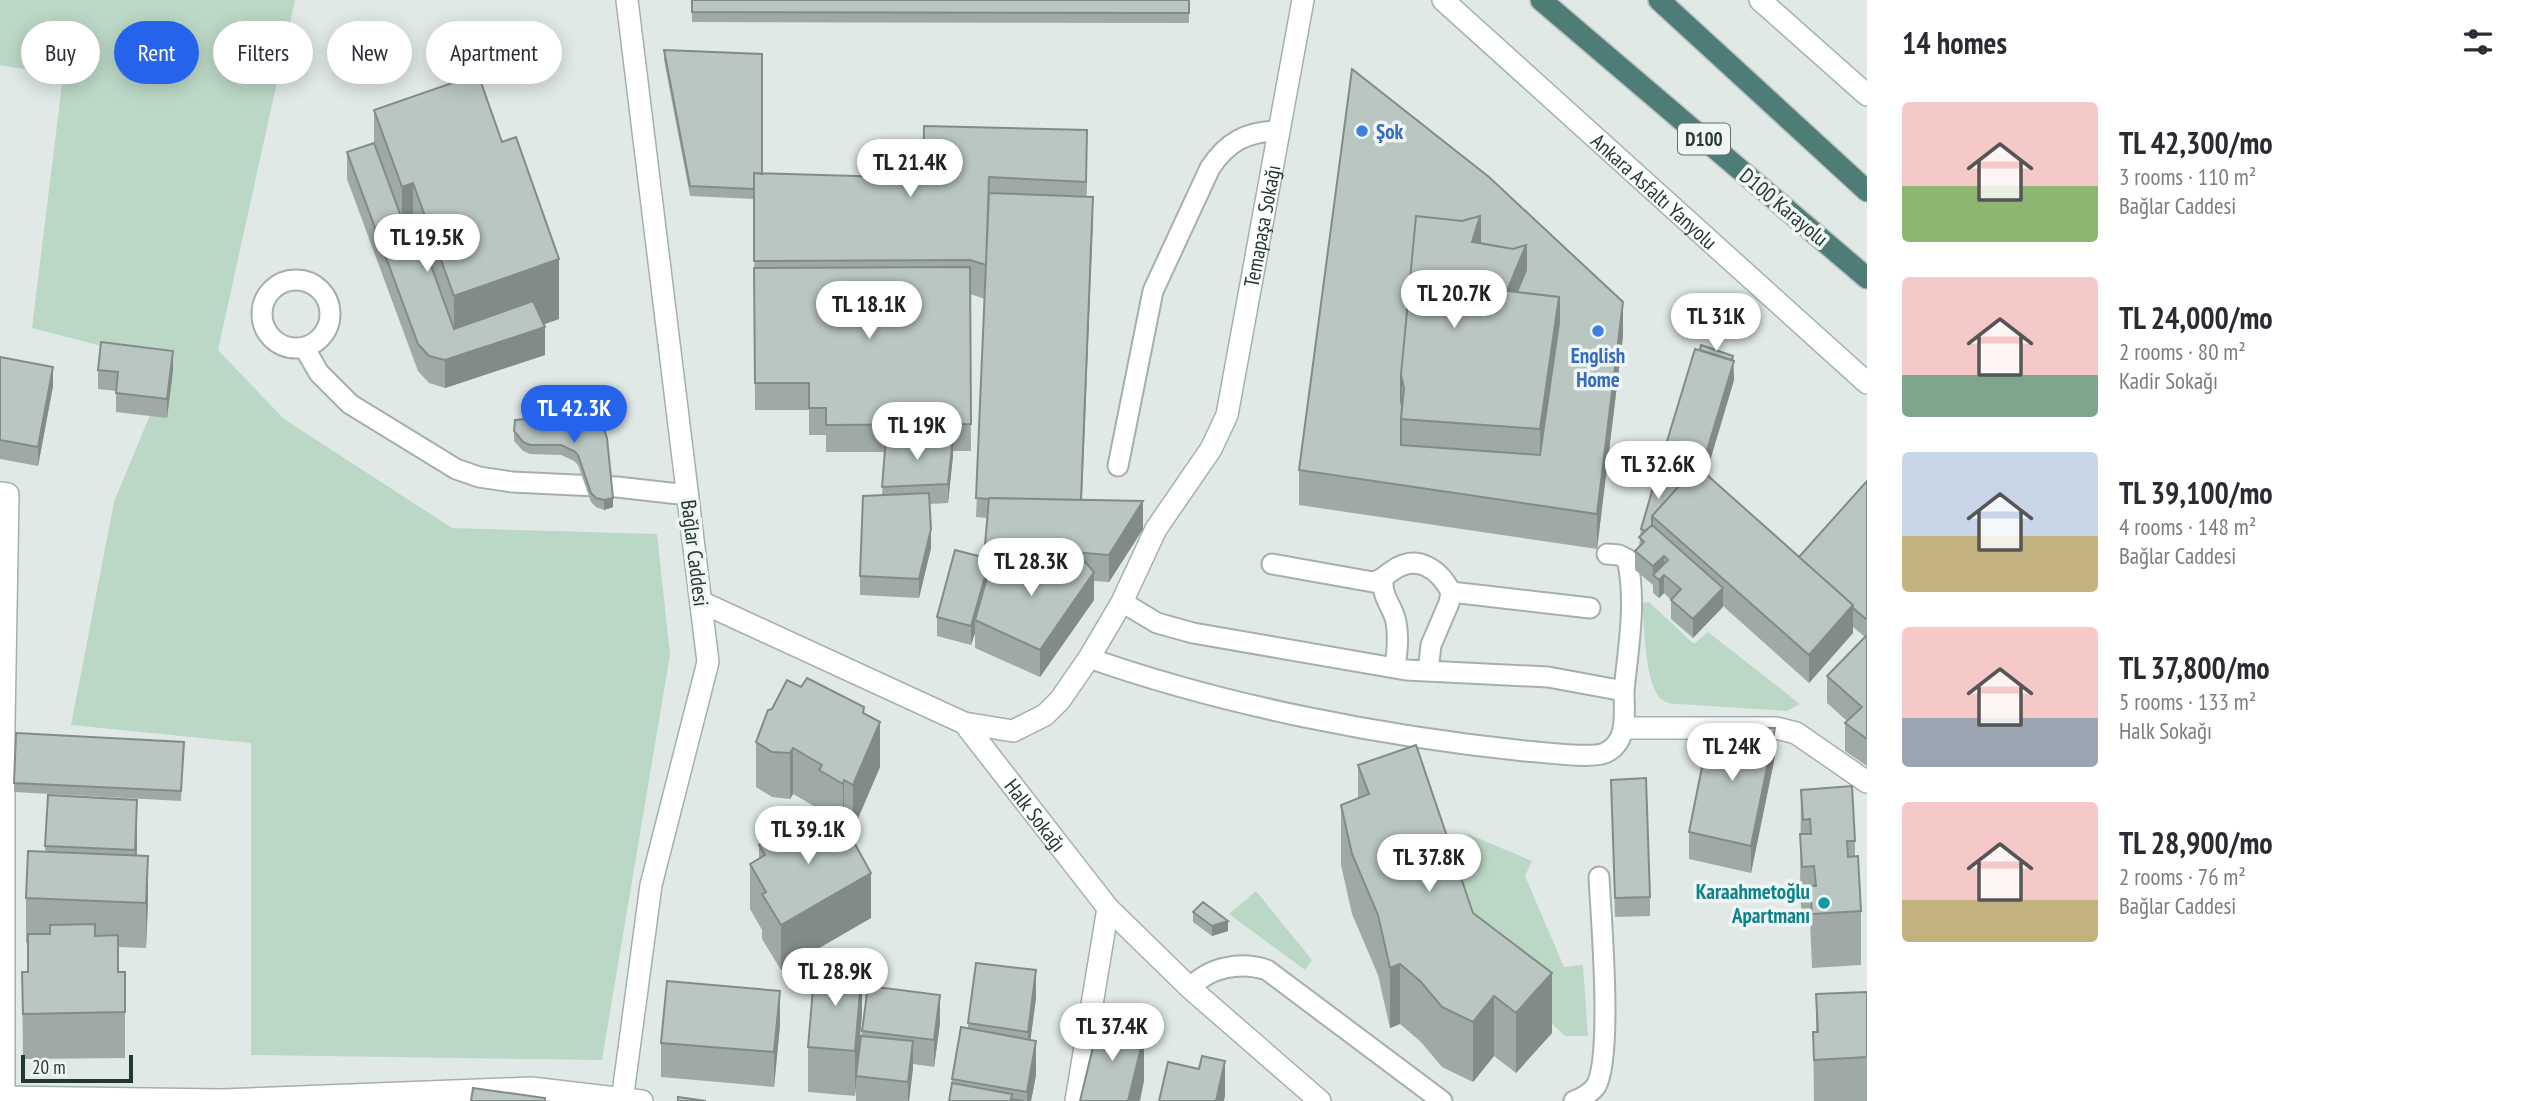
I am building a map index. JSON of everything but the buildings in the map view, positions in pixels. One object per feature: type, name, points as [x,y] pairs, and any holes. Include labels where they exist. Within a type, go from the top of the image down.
[{"type":"highway","name":"D100 Karayolu","points":[[1541,0],[1867,278]]},
{"type":"highway","points":[[1659,0],[1867,191]]},
{"type":"street","name":"Bağlar Caddesi","points":[[628,0],[708,662],[651,885],[629,1100]]},
{"type":"street","name":"Temapaşa Sokağı","points":[[964,723],[1013,731],[1045,715],[1060,699],[1089,658],[1122,602],[1156,529],[1211,449],[1227,415],[1303,0]]},
{"type":"street","name":"Ankara Asfaltı Yanyolu","points":[[1443,0],[1867,383]]},
{"type":"street","points":[[1760,0],[1867,95]]},
{"type":"street","points":[[4,494],[2,1097],[239,1100],[531,1088],[629,1100]]},
{"type":"street","name":"Halk Sokağı","points":[[701,602],[964,723],[1108,908],[1190,988],[1320,1101]]},
{"type":"street","points":[[1624,728],[1776,728],[1796,733],[1867,782]]},
{"type":"street","points":[[1076,1101],[1108,908]]},
{"type":"lane","points":[[1118,466],[1153,291],[1210,168],[1221,152],[1235,140],[1249,134],[1279,131]]},
{"type":"lane","points":[[304,347],[318,373],[350,404],[456,469],[479,477],[512,482],[606,486],[688,495]]},
{"type":"lane","points":[[1089,658],[1130,673],[1346,725],[1451,743],[1544,752],[1603,754],[1617,744],[1624,728],[1624,691],[1631,609],[1627,559],[1607,554]]},
{"type":"lane","points":[[1272,564],[1361,581],[1382,580],[1390,572],[1411,563],[1426,564],[1444,579],[1451,592],[1431,645],[1428,671]]},
{"type":"lane","points":[[1382,580],[1382,593],[1396,620],[1398,643],[1395,668]]},
{"type":"lane","points":[[1451,592],[1590,608]]},
{"type":"lane","points":[[1122,602],[1157,623],[1193,633],[1395,668],[1548,677],[1624,691]]},
{"type":"lane","points":[[1574,1101],[1584,1097],[1595,1086],[1601,1068],[1605,1038],[1599,877]]},
{"type":"lane","points":[[1190,988],[1208,973],[1244,964],[1267,970],[1442,1101]]},
{"type":"green space","points":[[0,0],[295,0],[290,21],[213,21],[213,84],[277,84],[218,350],[284,419],[452,528],[657,534],[670,655],[602,1060],[251,1055],[251,743],[71,725],[114,502],[171,364],[32,328],[62,84],[100,84],[100,21],[21,21],[21,69],[0,65]]},
{"type":"green space","points":[[1649,602],[1694,644],[1708,632],[1800,704],[1787,711],[1673,704],[1663,701],[1654,688],[1648,665],[1642,603]]},
{"type":"green space","points":[[1468,834],[1532,861],[1525,876],[1564,967],[1583,965],[1588,1036],[1565,1036],[1506,980],[1445,857]]},
{"type":"green space","points":[[1256,891],[1312,960],[1305,970],[1229,914]]},
{"type":"place","name":"Şok","points":[[1362,131]]},
{"type":"place","name":"English Home","points":[[1598,331]]},
{"type":"place","name":"Karaahmetoğlu Apartmanı","points":[[1824,903]]}]
